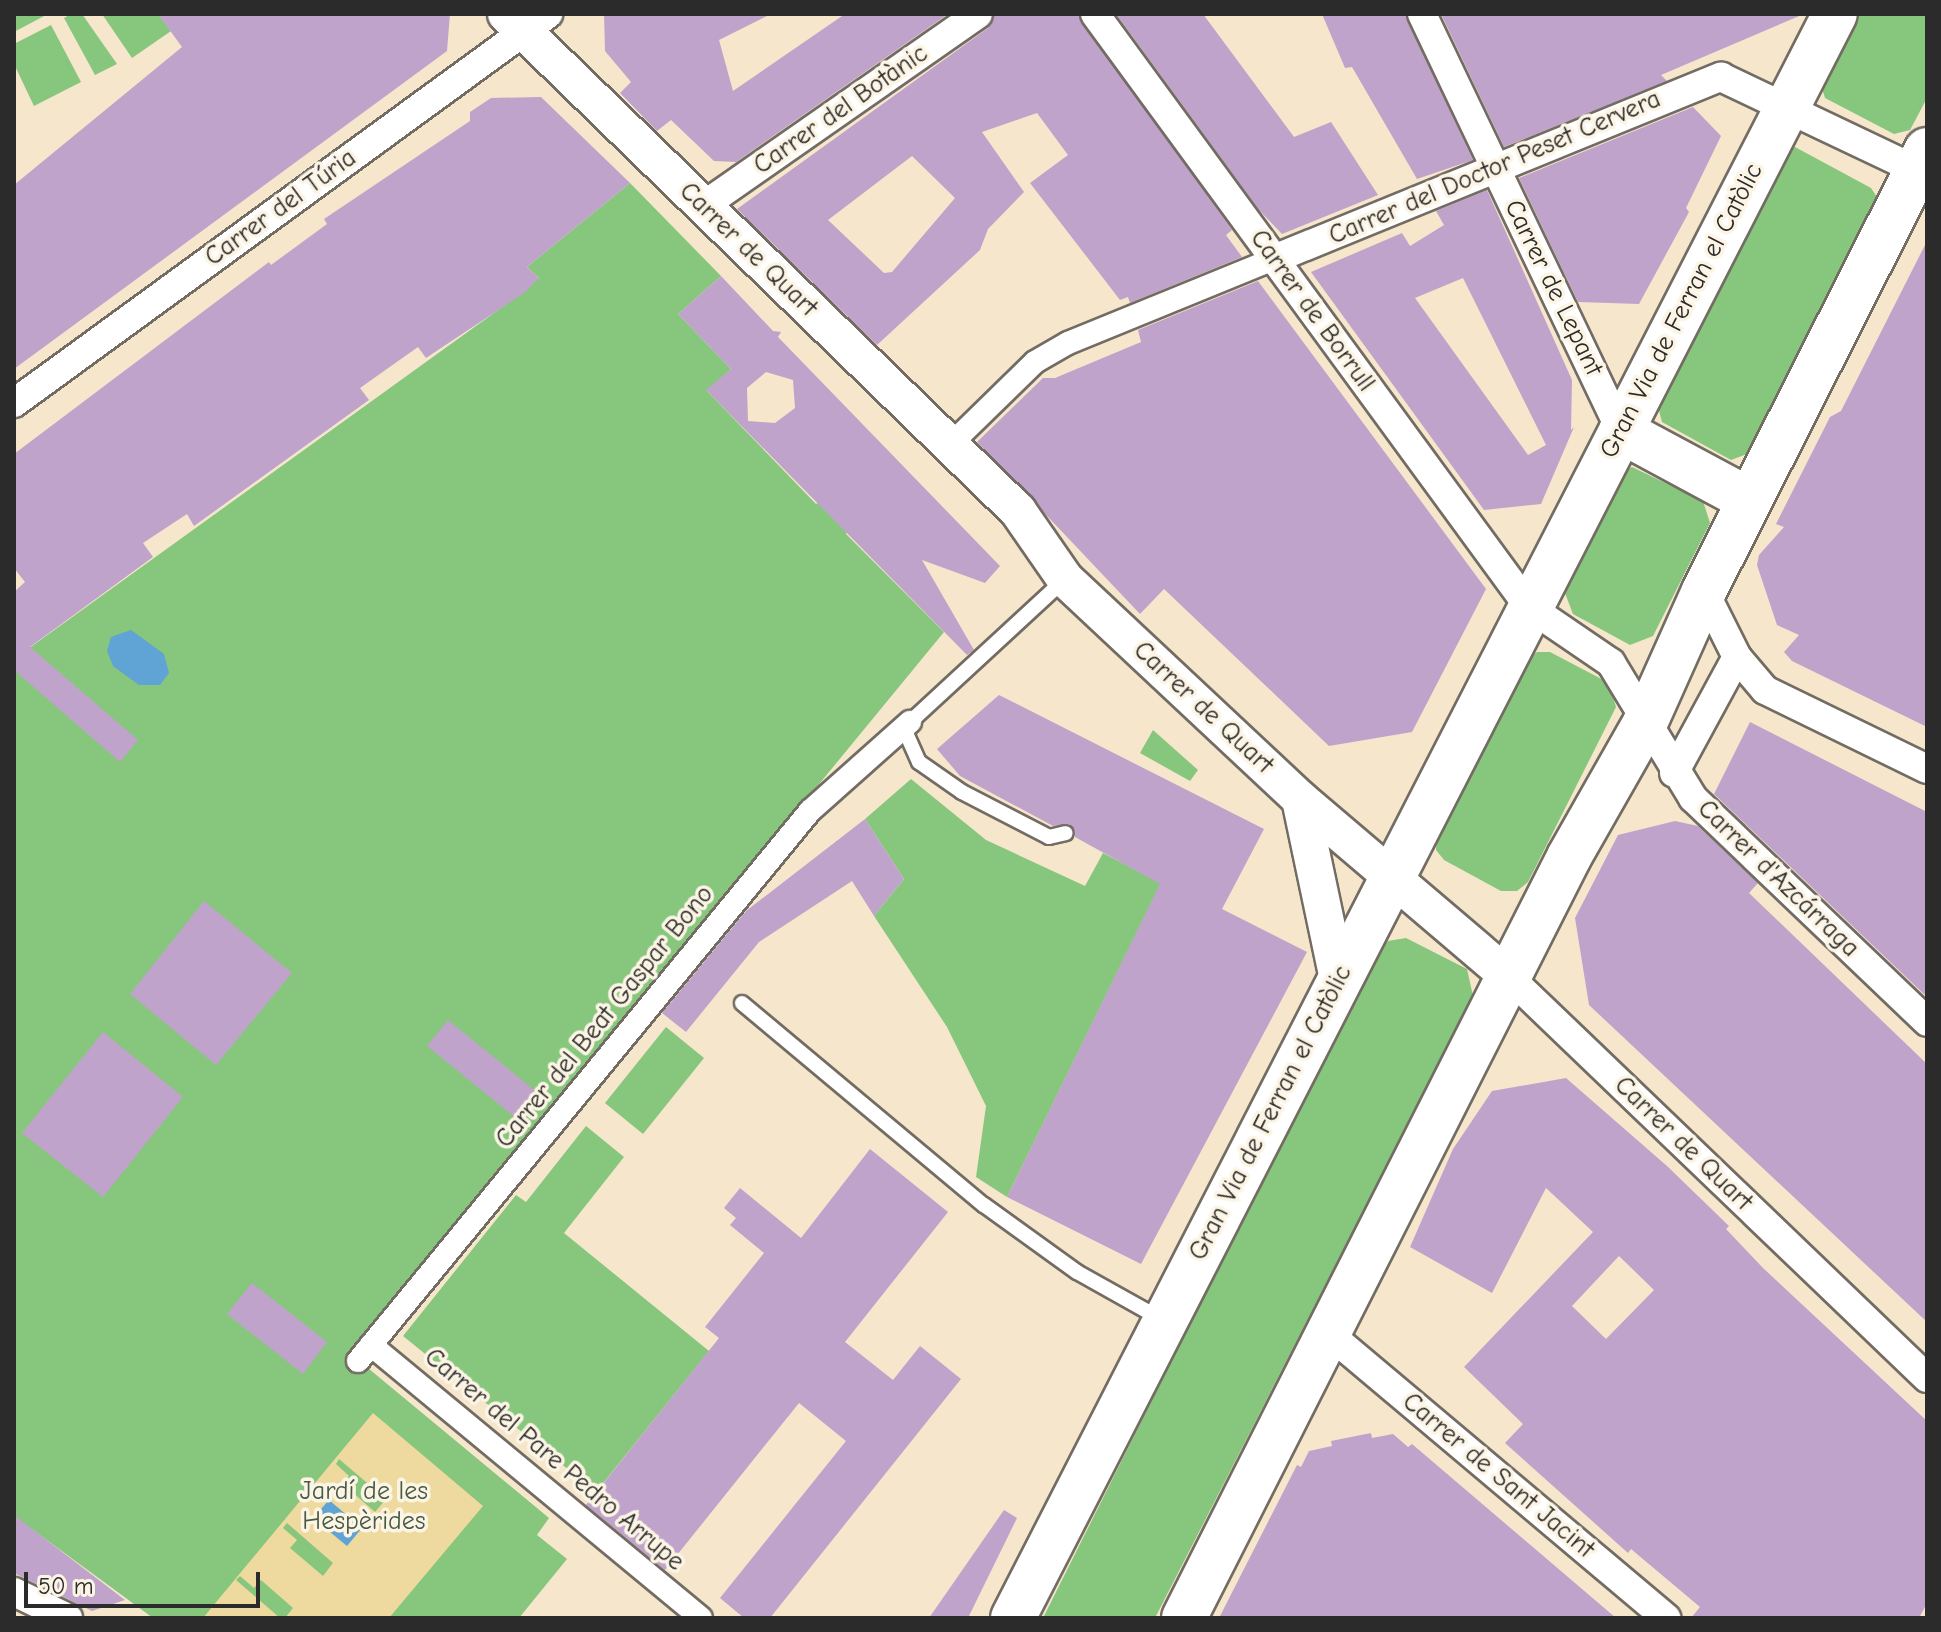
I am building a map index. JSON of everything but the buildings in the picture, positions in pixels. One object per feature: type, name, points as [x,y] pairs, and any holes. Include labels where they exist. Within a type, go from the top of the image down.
[{"type":"main road","name":"Gran Via de Ferran el Catòlic","points":[[1013,1618],[1835,14]]},
{"type":"main road","points":[[1184,1618],[1569,857],[1645,723],[1749,500],[1924,162]]},
{"type":"main road","points":[[1621,431],[1749,500]]},
{"type":"street","name":"Carrer del Botànic","points":[[703,206],[978,14]]},
{"type":"street","name":"Carrer de Borrull","points":[[1095,14],[1529,607]]},
{"type":"street","name":"Carrer de Lepant","points":[[1422,14],[1621,431]]},
{"type":"street","name":"Carrer de Quart","points":[[526,20],[703,206],[1018,511],[1065,579],[1300,799],[1392,874],[1509,977],[1927,1378]]},
{"type":"street","name":"Carrer del Túria","points":[[14,403],[526,20]]},
{"type":"street","name":"Carrer del Doctor Peset Cervera","points":[[949,446],[1035,362],[1068,343],[1494,166],[1721,77],[1786,107],[1924,162]]},
{"type":"street","points":[[1704,591],[1737,657],[1765,690],[1927,769]]},
{"type":"street","points":[[1529,607],[1611,663],[1645,723]]},
{"type":"street","points":[[1674,773],[1737,657]]},
{"type":"street","name":"Carrer del Beat Gaspar Bono","points":[[364,1353],[810,811],[910,722]]},
{"type":"street","name":"Carrer d'Azcárraga","points":[[1645,723],[1674,773],[1693,798],[1927,1022]]},
{"type":"street","points":[[1300,799],[1338,979]]},
{"type":"street","name":"Carrer de Sant Jacint","points":[[1329,1334],[1666,1618]]},
{"type":"street","name":"Carrer del Pare Pedro Arrupe","points":[[364,1353],[701,1618]]},
{"type":"street","points":[[14,1592],[68,1618]]},
{"type":"lane","name":"Carrer del Beat Gaspar Bono","points":[[910,722],[1065,579]]},
{"type":"lane","points":[[910,722],[909,750],[919,762],[962,792],[1049,837],[1066,833]]},
{"type":"lane","points":[[742,1003],[984,1205],[1077,1272],[1167,1322]]},
{"type":"green space","points":[[14,14],[46,14],[46,15],[14,32]]},
{"type":"green space","points":[[82,14],[117,64],[95,75],[64,18]]},
{"type":"green space","points":[[102,14],[158,14],[171,31],[132,58]]},
{"type":"green space","points":[[1858,14],[1927,14],[1927,98],[1910,130],[1894,134],[1825,98],[1821,85]]},
{"type":"green space","points":[[51,25],[81,82],[34,106],[14,64],[14,44]]},
{"type":"green space","points":[[1795,147],[1871,188],[1877,197],[1747,454],[1731,460],[1662,422],[1657,403],[1785,148]]},
{"type":"green space","name":"Jardí de les Hespèrides","points":[[630,183],[721,276],[678,314],[731,369],[707,391],[816,504],[821,501],[850,527],[846,534],[944,632],[351,1354],[549,1518],[537,1535],[567,1559],[519,1618],[153,1618],[14,1516],[14,659],[505,305],[539,278],[527,267]]},
{"type":"green space","points":[[1632,467],[1703,501],[1710,523],[1653,636],[1630,645],[1573,614],[1563,588],[1621,473]]},
{"type":"green space","points":[[1537,652],[1550,652],[1609,683],[1616,707],[1528,882],[1517,891],[1501,891],[1444,860],[1436,850],[1437,834],[1528,659]]},
{"type":"green space","points":[[1153,730],[1198,770],[1190,781],[1140,753]]},
{"type":"green space","points":[[911,779],[986,840],[1085,886],[1103,853],[1161,883],[1007,1197],[976,1177],[986,1106],[947,1027],[874,916],[904,879],[865,819]]},
{"type":"green space","points":[[1406,938],[1467,969],[1473,996],[1155,1618],[1043,1618],[1372,960],[1388,941]]},
{"type":"green space","points":[[666,1027],[704,1058],[643,1134],[605,1103]]},
{"type":"green space","points":[[586,1126],[624,1157],[564,1233],[709,1351],[596,1492],[403,1336],[516,1195],[526,1202]]},
{"type":"sand","points":[[373,1413],[483,1506],[389,1618],[285,1618],[293,1608],[261,1580],[254,1588],[240,1576],[236,1580],[280,1618],[203,1618]],"holes":[[[339,1459],[386,1499],[375,1512],[343,1484],[349,1476],[336,1464]],[[287,1523],[333,1563],[323,1576],[290,1548],[297,1540],[283,1528]]]},
{"type":"water","points":[[131,630],[164,654],[169,673],[160,685],[139,685],[113,666],[107,651],[111,637]]},
{"type":"water","points":[[329,1500],[362,1528],[347,1546],[313,1518]]}]
